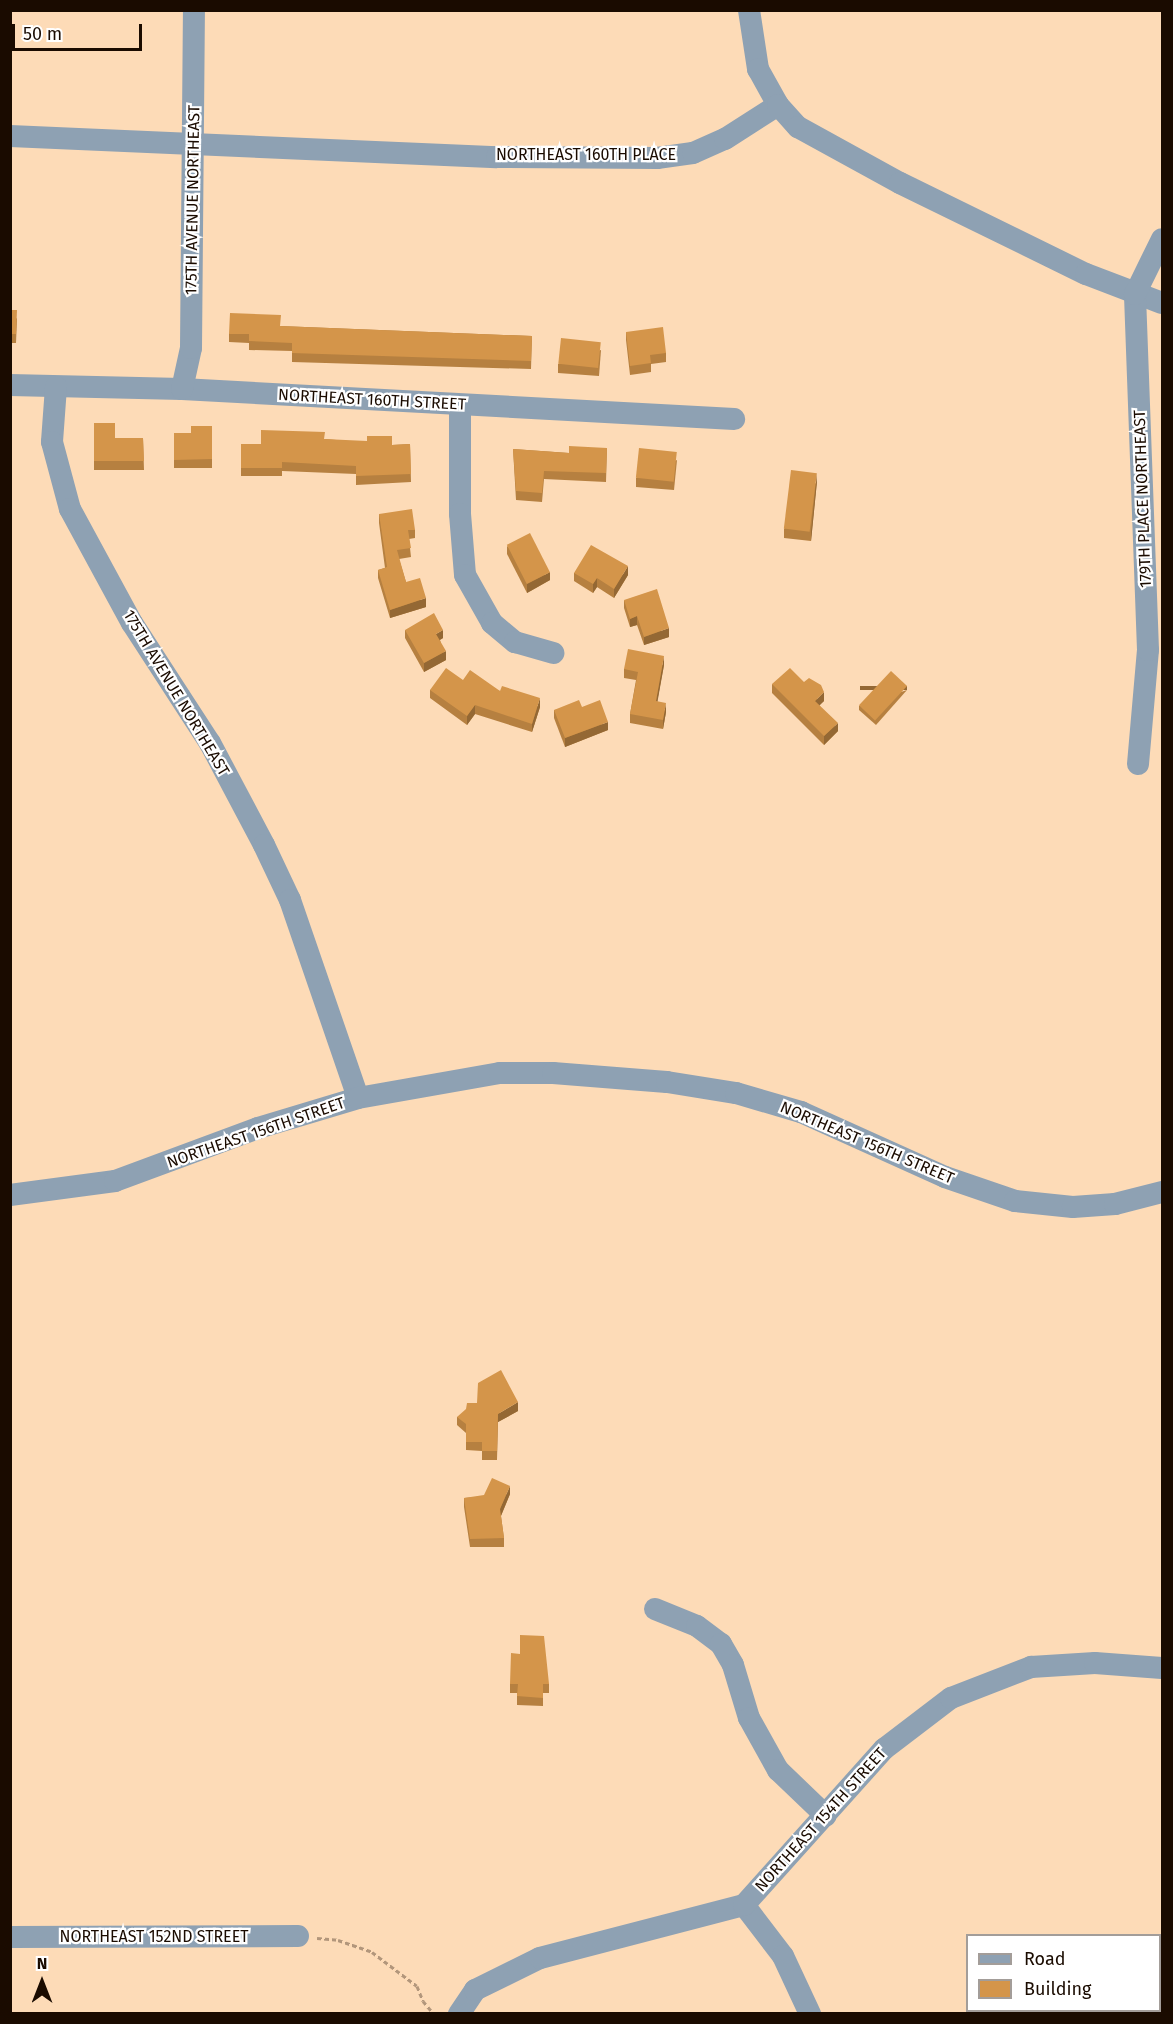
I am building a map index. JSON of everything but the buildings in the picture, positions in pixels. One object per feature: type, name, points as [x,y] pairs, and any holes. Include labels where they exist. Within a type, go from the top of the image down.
[{"type":"street","name":"175TH AVENUE NORTHEAST","points":[[182,389],[191,348],[195,145],[194,10]]},
{"type":"street","points":[[749,10],[758,69],[778,105],[798,127],[900,183],[1086,274],[1162,303]]},
{"type":"street","name":"NORTHEAST 160TH PLACE","points":[[10,136],[195,145],[657,158],[693,153],[725,139],[778,105]]},
{"type":"street","name":"179TH PLACE NORTHEAST","points":[[1138,764],[1148,650],[1135,294],[1162,239]]},
{"type":"street","name":"NORTHEAST 160TH STREET","points":[[10,385],[182,389],[734,419]]},
{"type":"street","name":"175TH AVENUE NORTHEAST","points":[[56,387],[52,442],[70,509],[132,622],[210,743],[264,845],[290,900],[358,1098]]},
{"type":"street","points":[[460,405],[460,514],[465,575],[492,622],[515,642],[553,653]]},
{"type":"street","name":"NORTHEAST 156TH STREET","points":[[10,1195],[115,1180],[258,1128],[358,1098],[500,1073],[564,1073],[667,1082],[736,1093],[801,1112],[945,1177],[1015,1201],[1073,1207],[1115,1204],[1162,1192]]},
{"type":"street","points":[[655,1609],[697,1626],[721,1644],[733,1665],[749,1718],[778,1770],[826,1816]]},
{"type":"street","name":"NORTHEAST 154TH STREET","points":[[459,2013],[475,1990],[540,1958],[744,1905],[884,1749],[951,1698],[988,1681],[1031,1667],[1095,1663],[1162,1668]]},
{"type":"street","points":[[744,1905],[783,1956],[810,2013]]},
{"type":"street","name":"NORTHEAST 152ND STREET","points":[[10,1937],[298,1936]]},
{"type":"path","points":[[298,1936],[338,1940],[372,1952],[417,1986],[423,2001],[434,2013]]}]
